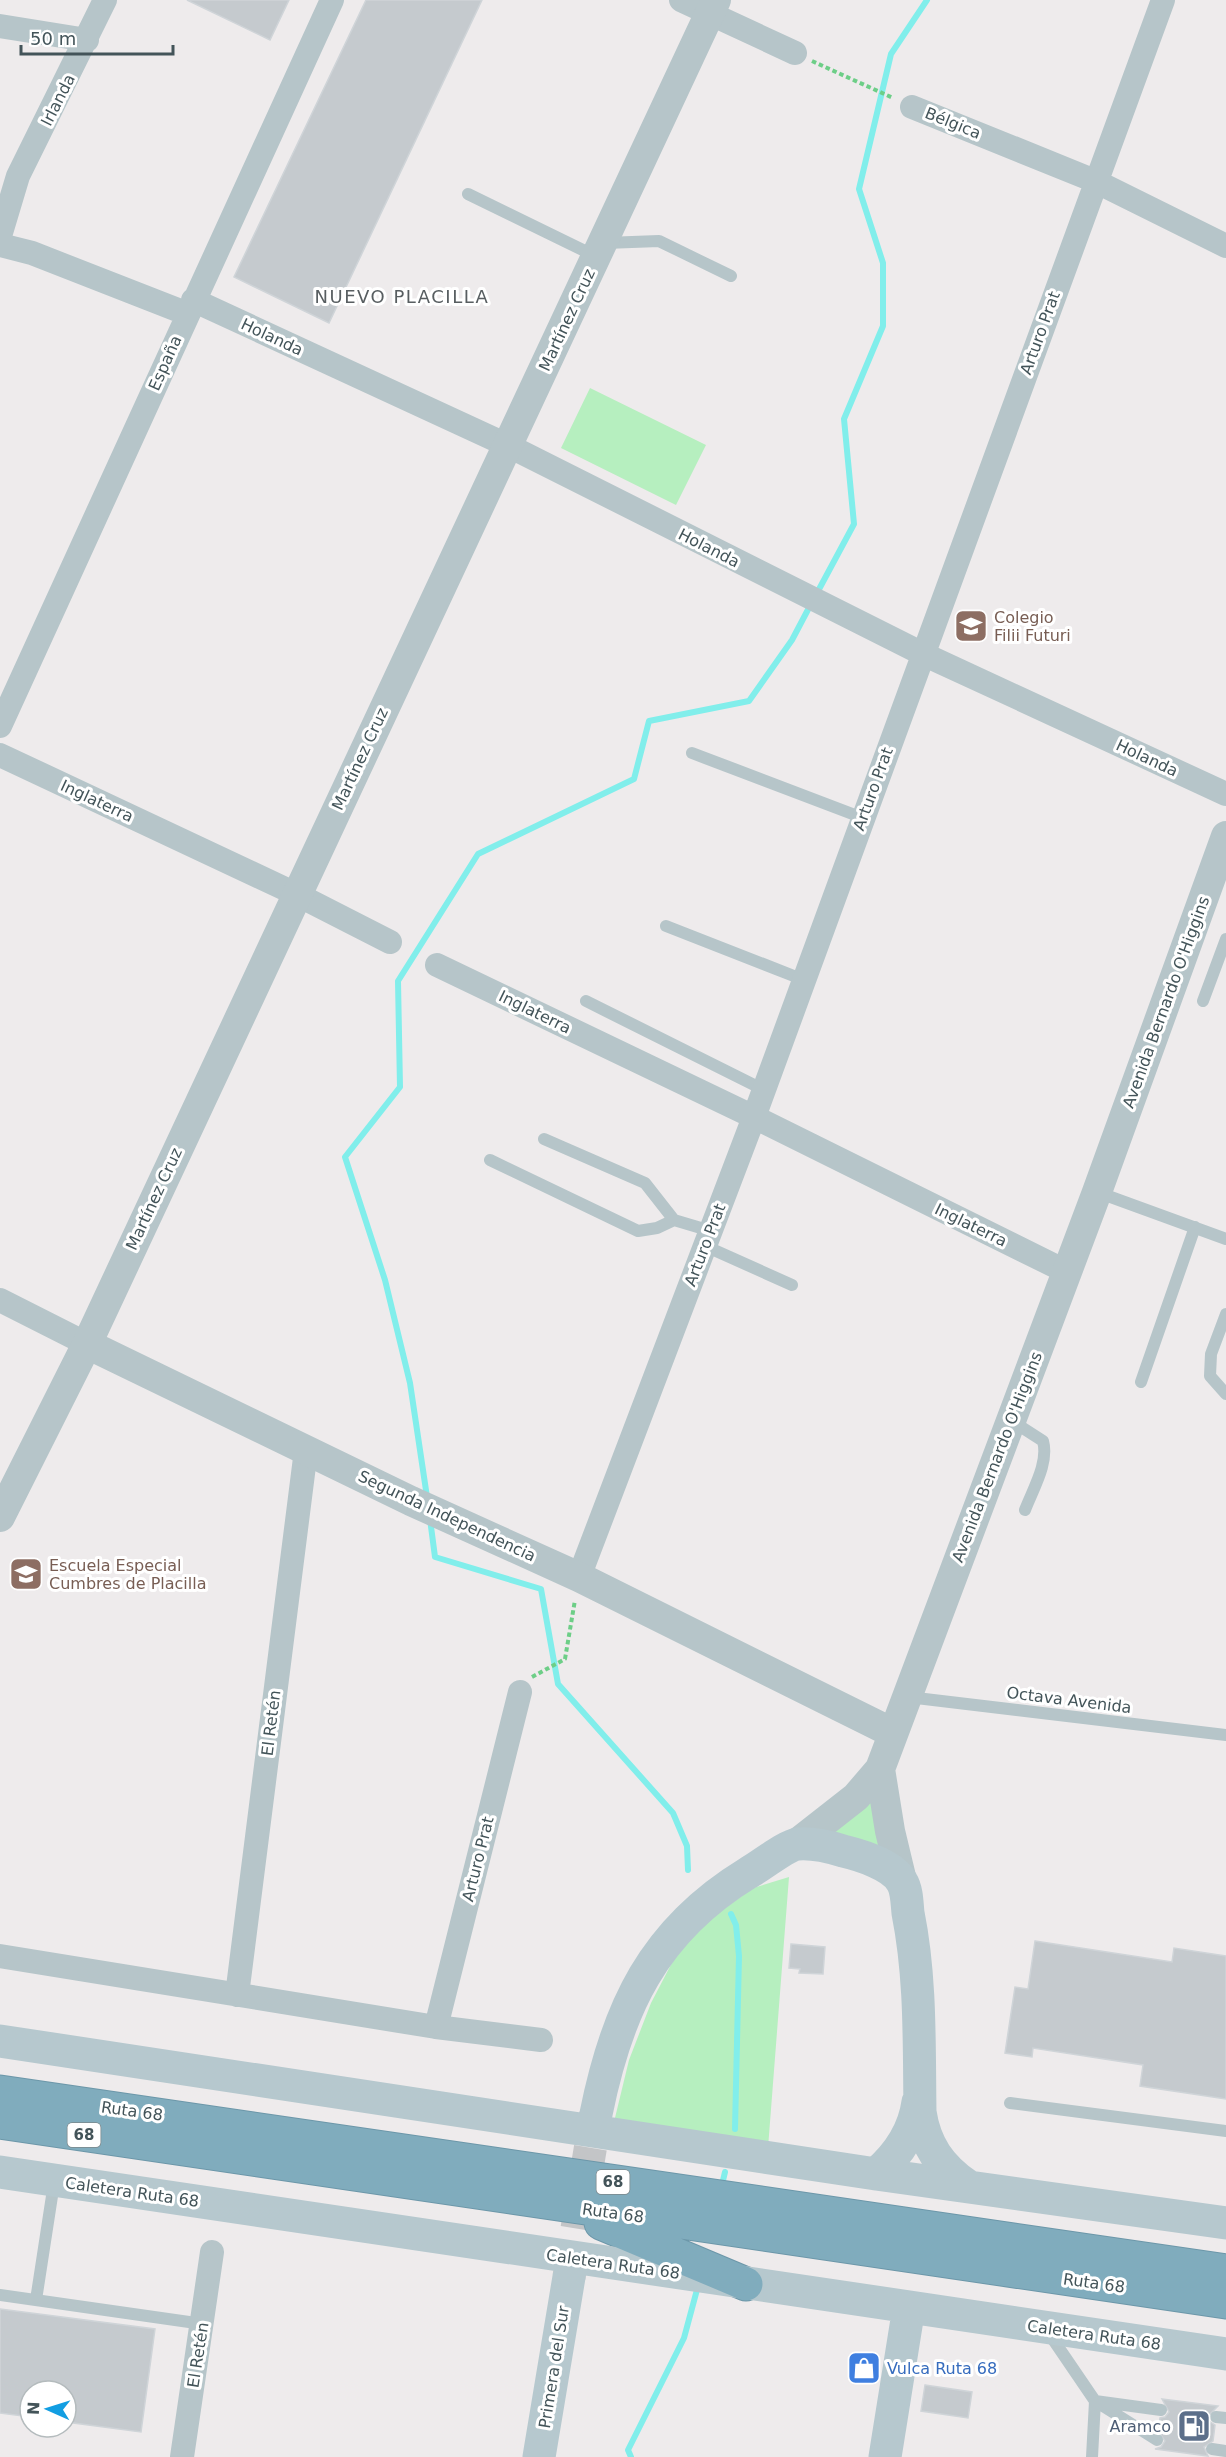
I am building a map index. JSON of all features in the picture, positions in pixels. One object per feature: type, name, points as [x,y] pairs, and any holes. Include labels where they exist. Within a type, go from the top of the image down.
[{"type":"highway","name":"Ruta 68","points":[[0,2092],[1226,2271]]},
{"type":"highway","name":"Ruta 68","points":[[0,2122],[1226,2302]]},
{"type":"highway","points":[[558,2205],[746,2284]]},
{"type":"main road","points":[[596,2114],[618,2028],[629,2001],[658,1952],[691,1916],[720,1891],[796,1844],[840,1850],[883,1865],[902,1881],[911,1928],[917,1981],[919,2095],[922,2128],[928,2144],[945,2168],[968,2186]]},
{"type":"main road","points":[[0,2041],[876,2174],[1226,2223]]},
{"type":"main road","points":[[876,2174],[897,2153],[905,2141],[915,2118],[919,2095]]},
{"type":"main road","name":"Caletera Ruta 68","points":[[0,2172],[1226,2354]]},
{"type":"main road","name":"Primera del Sur","points":[[539,2457],[569,2277]]},
{"type":"main road","points":[[885,2457],[909,2307]]},
{"type":"street","name":"Irlanda","points":[[0,236],[18,176],[105,0]]},
{"type":"street","name":"España","points":[[0,726],[332,0]]},
{"type":"street","points":[[681,0],[713,7],[795,53]]},
{"type":"street","name":"Arturo Prat","points":[[579,1577],[764,1090],[1163,0]]},
{"type":"street","name":"Martínez Cruz","points":[[0,1517],[87,1344],[713,7]]},
{"type":"street","points":[[0,26],[87,40]]},
{"type":"street","name":"Bélgica","points":[[912,106],[1095,181],[1226,246]]},
{"type":"street","name":"Holanda","points":[[0,245],[32,253],[190,307],[507,445],[922,654],[1226,794]]},
{"type":"street","name":"Inglaterra","points":[[0,755],[296,894],[390,942]]},
{"type":"street","name":"Avenida Bernardo O'Higgins","points":[[880,1769],[1067,1272],[1226,836]]},
{"type":"street","name":"Inglaterra","points":[[437,965],[754,1117],[1067,1272]]},
{"type":"street","name":"Segunda Independencia","points":[[0,1300],[411,1502],[579,1577],[894,1733]]},
{"type":"street","name":"El Retén","points":[[237,1995],[306,1450]]},
{"type":"street","name":"Arturo Prat","points":[[435,2027],[527,1683]]},
{"type":"street","points":[[796,1844],[856,1797],[880,1769]]},
{"type":"street","points":[[880,1769],[890,1831],[902,1881]]},
{"type":"street","points":[[0,1956],[435,2027],[541,2040]]},
{"type":"street","name":"El Retén","points":[[182,2457],[212,2252]]},
{"type":"lane","points":[[468,194],[599,250],[659,241],[731,276]]},
{"type":"lane","points":[[692,753],[863,818]]},
{"type":"lane","points":[[666,926],[804,980]]},
{"type":"lane","points":[[1203,1001],[1226,939]]},
{"type":"lane","points":[[586,1001],[764,1090]]},
{"type":"lane","points":[[544,1138],[645,1183],[674,1220],[792,1286]]},
{"type":"lane","points":[[490,1160],[638,1231],[657,1228],[674,1220]]},
{"type":"lane","points":[[1097,1191],[1226,1239]]},
{"type":"lane","points":[[1141,1382],[1195,1227]]},
{"type":"lane","points":[[1226,1314],[1211,1354],[1210,1376],[1226,1394]]},
{"type":"lane","points":[[1011,1421],[1043,1441],[1045,1449],[1044,1459],[1025,1510]]},
{"type":"lane","name":"Octava Avenida","points":[[907,1697],[1226,1735]]},
{"type":"lane","points":[[1010,2103],[1226,2131]]},
{"type":"lane","points":[[36,2300],[55,2180]]},
{"type":"lane","points":[[0,2295],[203,2325]]},
{"type":"lane","points":[[1046,2328],[1095,2401],[1157,2440]]},
{"type":"lane","points":[[1095,2401],[1161,2410]]},
{"type":"lane","points":[[1092,2457],[1095,2401]]},
{"type":"lane","points":[[1212,2449],[1226,2451]]},
{"type":"path","name":"Bélgica","points":[[795,53],[912,106]]},
{"type":"path","points":[[527,1683],[565,1659],[579,1577]]},
{"type":"green space","points":[[590,388],[706,445],[676,505],[561,448]]},
{"type":"green space","points":[[873,1796],[882,1853],[834,1833]]},
{"type":"green space","points":[[789,1877],[768,2148],[614,2122],[629,2060],[651,2003],[676,1955],[704,1923],[753,1888]]},
{"type":"building","points":[[187,0],[289,0],[270,40]]},
{"type":"building","points":[[366,0],[482,0],[329,323],[234,277]]},
{"type":"building","points":[[1035,1941],[1172,1962],[1174,1948],[1226,1956],[1226,2099],[1140,2086],[1143,2065],[1033,2048],[1032,2057],[1005,2053],[1015,1987],[1028,1989]]},
{"type":"building","points":[[791,1944],[825,1947],[823,1974],[799,1973],[800,1969],[789,1968]]},
{"type":"building","points":[[0,2309],[155,2329],[141,2432],[78,2424],[78,2379],[18,2379],[18,2415],[0,2413]]},
{"type":"building","name":"Vulca Ruta 68","points":[[855,2354],[876,2356],[874,2382],[852,2380]]},
{"type":"building","points":[[925,2385],[972,2392],[968,2418],[921,2411]]},
{"type":"building","points":[[1162,2399],[1218,2406],[1208,2416],[1209,2421],[1215,2425],[1213,2441],[1204,2447],[1208,2456],[1155,2449],[1161,2447],[1165,2441],[1158,2431],[1160,2418],[1165,2417],[1169,2412]]},
{"type":"waterway","points":[[817,593],[854,524],[844,419],[883,326],[883,263],[859,189],[891,54],[927,0]]},
{"type":"waterway","points":[[427,1497],[410,1383],[385,1280],[345,1157],[400,1087],[398,981],[478,854],[634,779],[649,721],[749,701],[792,640],[812,602]]},
{"type":"waterway","points":[[430,1519],[435,1557],[541,1589],[558,1684],[673,1813],[687,1846],[688,1870]]},
{"type":"waterway","points":[[731,1914],[736,1925],[739,1956],[735,2129]]},
{"type":"waterway","points":[[721,2189],[725,2172]]},
{"type":"waterway","points":[[631,2457],[628,2450],[684,2338],[698,2286]]},
{"type":"tunnel","points":[[569,2277],[596,2114]]},
{"type":"place","name":"Colegio Filii Futuri","points":[[971,626]]},
{"type":"place","name":"Escuela Especial Cumbres de Placilla","points":[[26,1574]]},
{"type":"place","name":"Vulca Ruta 68","points":[[864,2368]]},
{"type":"place","name":"Aramco","points":[[1194,2426]]},
{"type":"district","name":"NUEVO PLACILLA","points":[[402,296]]}]
